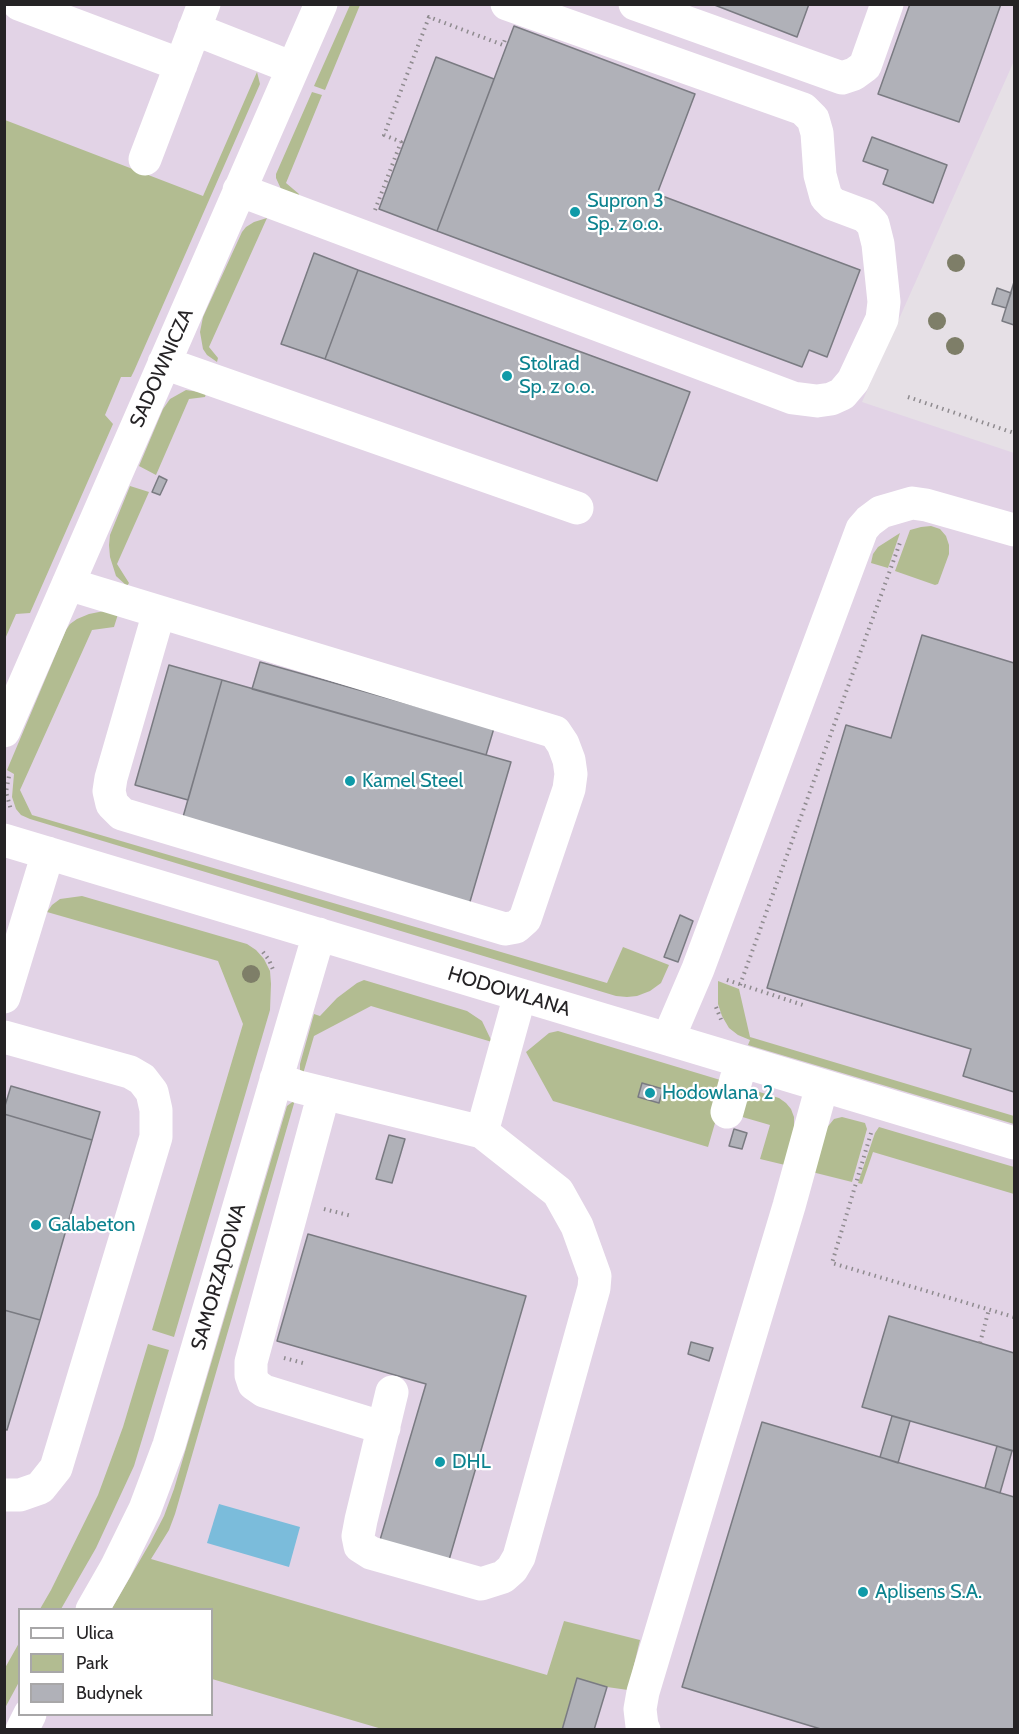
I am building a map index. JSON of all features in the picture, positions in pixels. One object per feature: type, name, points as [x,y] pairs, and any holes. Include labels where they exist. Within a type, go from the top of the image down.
[{"type":"street","points":[[19,4],[181,65]]},
{"type":"street","name":"SADOWNICZA","points":[[4,731],[321,4]]},
{"type":"street","points":[[635,4],[842,78],[854,74],[865,66],[887,4]]},
{"type":"street","points":[[239,190],[793,398],[817,401],[831,399],[842,394],[853,381],[882,319],[884,302],[878,244],[873,224],[865,216],[833,204],[826,196],[820,175],[817,133],[813,119],[803,109],[512,6]]},
{"type":"street","points":[[145,159],[199,17],[293,68]]},
{"type":"street","points":[[164,363],[577,508]]},
{"type":"street","points":[[668,1040],[698,969],[862,529],[881,512],[914,503],[1014,530]]},
{"type":"street","points":[[68,584],[555,732],[569,760],[571,774],[569,789],[525,919],[516,927],[505,929],[122,814],[112,804],[109,790],[111,778],[159,612]]},
{"type":"street","name":"HODOWLANA","points":[[4,840],[1014,1143]]},
{"type":"street","points":[[4,997],[48,853]]},
{"type":"street","name":"SAMORZĄDOWA","points":[[93,1608],[145,1509],[169,1445],[319,934]]},
{"type":"street","points":[[482,1132],[520,995]]},
{"type":"street","points":[[4,1037],[130,1072],[142,1079],[152,1092],[156,1110],[156,1137],[56,1468],[40,1488],[21,1495],[4,1495]]},
{"type":"street","points":[[727,1112],[741,1062]]},
{"type":"street","points":[[276,1079],[482,1132],[558,1192],[577,1226],[595,1276],[594,1288],[519,1557],[512,1569],[503,1577],[481,1584],[371,1553],[360,1546],[358,1536],[392,1392]]},
{"type":"street","points":[[644,1730],[640,1709],[643,1692],[789,1206],[822,1086]]},
{"type":"street","points":[[324,1093],[251,1362],[251,1375],[254,1384],[264,1391],[384,1428]]},
{"type":"street","points":[[22,1730],[29,1716]]},
{"type":"path","points":[[365,207],[375,210],[401,142],[384,135],[429,17],[503,45],[512,6]]},
{"type":"path","points":[[908,397],[1014,433]]},
{"type":"path","points":[[740,985],[914,503]]},
{"type":"path","points":[[698,969],[806,1006]]},
{"type":"path","points":[[871,1131],[832,1263],[1014,1317]]},
{"type":"path","points":[[980,1343],[989,1310]]},
{"type":"shaded area","points":[[5,5],[1014,5],[1014,61],[862,402],[1014,453],[1014,1729],[5,1730]]},
{"type":"green space","points":[[350,5],[360,5],[325,90],[314,86]]},
{"type":"green space","points":[[257,72],[260,84],[134,371],[131,377],[121,377],[105,415],[113,424],[30,613],[16,614],[5,639],[5,120],[203,196]]},
{"type":"green space","points":[[312,92],[322,95],[286,183],[299,194],[298,198],[281,189],[276,174]]},
{"type":"green space","points":[[267,218],[209,347],[218,358],[217,362],[203,349],[200,332],[203,317],[242,232],[254,222]]},
{"type":"green space","points":[[186,390],[206,393],[205,397],[189,399],[156,475],[139,466],[163,409],[170,399]]},
{"type":"green space","points":[[130,486],[149,492],[117,564],[129,583],[127,586],[116,576],[109,545],[110,535]]},
{"type":"green space","points":[[931,526],[940,529],[949,545],[949,554],[938,584],[935,585],[895,571],[910,530]]},
{"type":"green space","points":[[900,533],[888,568],[871,563],[878,547]]},
{"type":"green space","points":[[104,611],[119,611],[114,627],[92,630],[20,790],[32,815],[607,983],[623,947],[669,965],[661,983],[637,996],[616,996],[21,815],[12,797],[14,774],[7,770],[66,630],[77,619]]},
{"type":"green space","points":[[82,896],[247,944],[264,959],[270,971],[270,1010],[174,1337],[152,1330],[243,1024],[218,961],[47,912],[60,899]]},
{"type":"green space","points":[[364,980],[467,1011],[482,1021],[492,1042],[371,1006],[314,1036],[303,1074],[300,1064],[314,1014],[320,1016],[337,998]]},
{"type":"green space","points":[[718,981],[739,989],[750,1037],[1014,1116],[1014,1124],[748,1045],[750,1040],[729,1028],[722,1016],[718,1004]]},
{"type":"green space","points":[[558,1031],[727,1082],[708,1147],[553,1101],[526,1052],[549,1033]]},
{"type":"green space","points":[[740,1086],[779,1098],[791,1109],[794,1129],[785,1165],[760,1159],[770,1125],[732,1114]]},
{"type":"green space","points":[[295,1100],[175,1514],[169,1530],[151,1559],[547,1675],[564,1621],[640,1640],[628,1690],[607,1687],[577,1678],[562,1729],[382,1729],[213,1679],[213,1608],[112,1608],[150,1543],[164,1516],[174,1489],[287,1106]]},
{"type":"green space","points":[[842,1117],[865,1123],[867,1129],[852,1182],[812,1172],[825,1130],[834,1119]]},
{"type":"green space","points":[[879,1127],[1014,1167],[1014,1194],[873,1152],[862,1184],[858,1183]]},
{"type":"green space","points":[[148,1344],[169,1350],[134,1466],[96,1548],[62,1608],[41,1608],[98,1495],[123,1427]]},
{"type":"green space","points":[[18,1645],[18,1684],[5,1708],[5,1668]]},
{"type":"water","points":[[219,1504],[300,1527],[289,1567],[207,1543]]},
{"type":"building","points":[[712,4],[809,4],[797,37]]},
{"type":"building","points":[[910,4],[1001,4],[959,122],[878,94]]},
{"type":"building","name":"Supron 3 Sp. z o.o.","points":[[514,26],[695,94],[657,194],[860,270],[827,357],[809,350],[802,367],[437,231]]},
{"type":"building","points":[[436,57],[494,79],[437,231],[379,209]]},
{"type":"building","points":[[872,137],[947,165],[933,203],[883,184],[888,170],[863,161]]},
{"type":"building","points":[[314,253],[358,270],[325,359],[281,344]]},
{"type":"building","name":"Stolrad Sp. z o.o.","points":[[358,270],[690,392],[657,481],[325,359]]},
{"type":"building","points":[[1014,282],[1014,325],[1002,321]]},
{"type":"building","points":[[997,288],[1011,293],[1006,308],[992,304]]},
{"type":"building","points":[[159,476],[167,480],[160,495],[152,492]]},
{"type":"building","points":[[922,635],[1014,663],[1014,1092],[963,1076],[971,1049],[767,988],[846,725],[891,738]]},
{"type":"building","points":[[260,662],[494,728],[486,755],[252,689]]},
{"type":"building","points":[[169,665],[222,680],[188,800],[135,785]]},
{"type":"building","name":"Kamel Steel","points":[[222,680],[511,762],[469,905],[181,824]]},
{"type":"building","points":[[680,915],[693,921],[678,962],[664,957]]},
{"type":"building","name":"Hodowlana 2","points":[[642,1083],[663,1089],[659,1103],[638,1097]]},
{"type":"building","points":[[11,1086],[100,1112],[92,1140],[4,1114]]},
{"type":"building","name":"Galabeton","points":[[4,1114],[92,1140],[40,1320],[4,1310]]},
{"type":"building","points":[[734,1129],[747,1133],[742,1149],[729,1146]]},
{"type":"building","points":[[389,1135],[405,1139],[392,1183],[376,1179]]},
{"type":"building","name":"DHL","points":[[308,1234],[526,1296],[449,1560],[380,1540],[426,1384],[277,1341]]},
{"type":"building","points":[[4,1310],[40,1320],[7,1430],[4,1429]]},
{"type":"building","points":[[889,1316],[1014,1353],[1014,1451],[862,1407]]},
{"type":"building","points":[[691,1342],[713,1348],[709,1361],[688,1354]]},
{"type":"building","points":[[892,1416],[910,1421],[898,1463],[880,1457]]},
{"type":"building","name":"Aplisens S.A.","points":[[762,1422],[1014,1497],[1014,1730],[824,1730],[682,1687]]},
{"type":"building","points":[[997,1446],[1012,1451],[1000,1493],[985,1488]]},
{"type":"building","points":[[577,1678],[607,1687],[594,1730],[562,1730]]},
{"type":"place","name":"Supron 3 Sp. z o.o.","points":[[575,212]]},
{"type":"place","name":"Stolrad Sp. z o.o.","points":[[507,376]]},
{"type":"place","name":"Kamel Steel","points":[[350,781]]},
{"type":"place","name":"Hodowlana 2","points":[[650,1093]]},
{"type":"place","name":"Galabeton","points":[[36,1225]]},
{"type":"place","name":"DHL","points":[[440,1462]]},
{"type":"place","name":"Aplisens S.A.","points":[[863,1592]]}]
